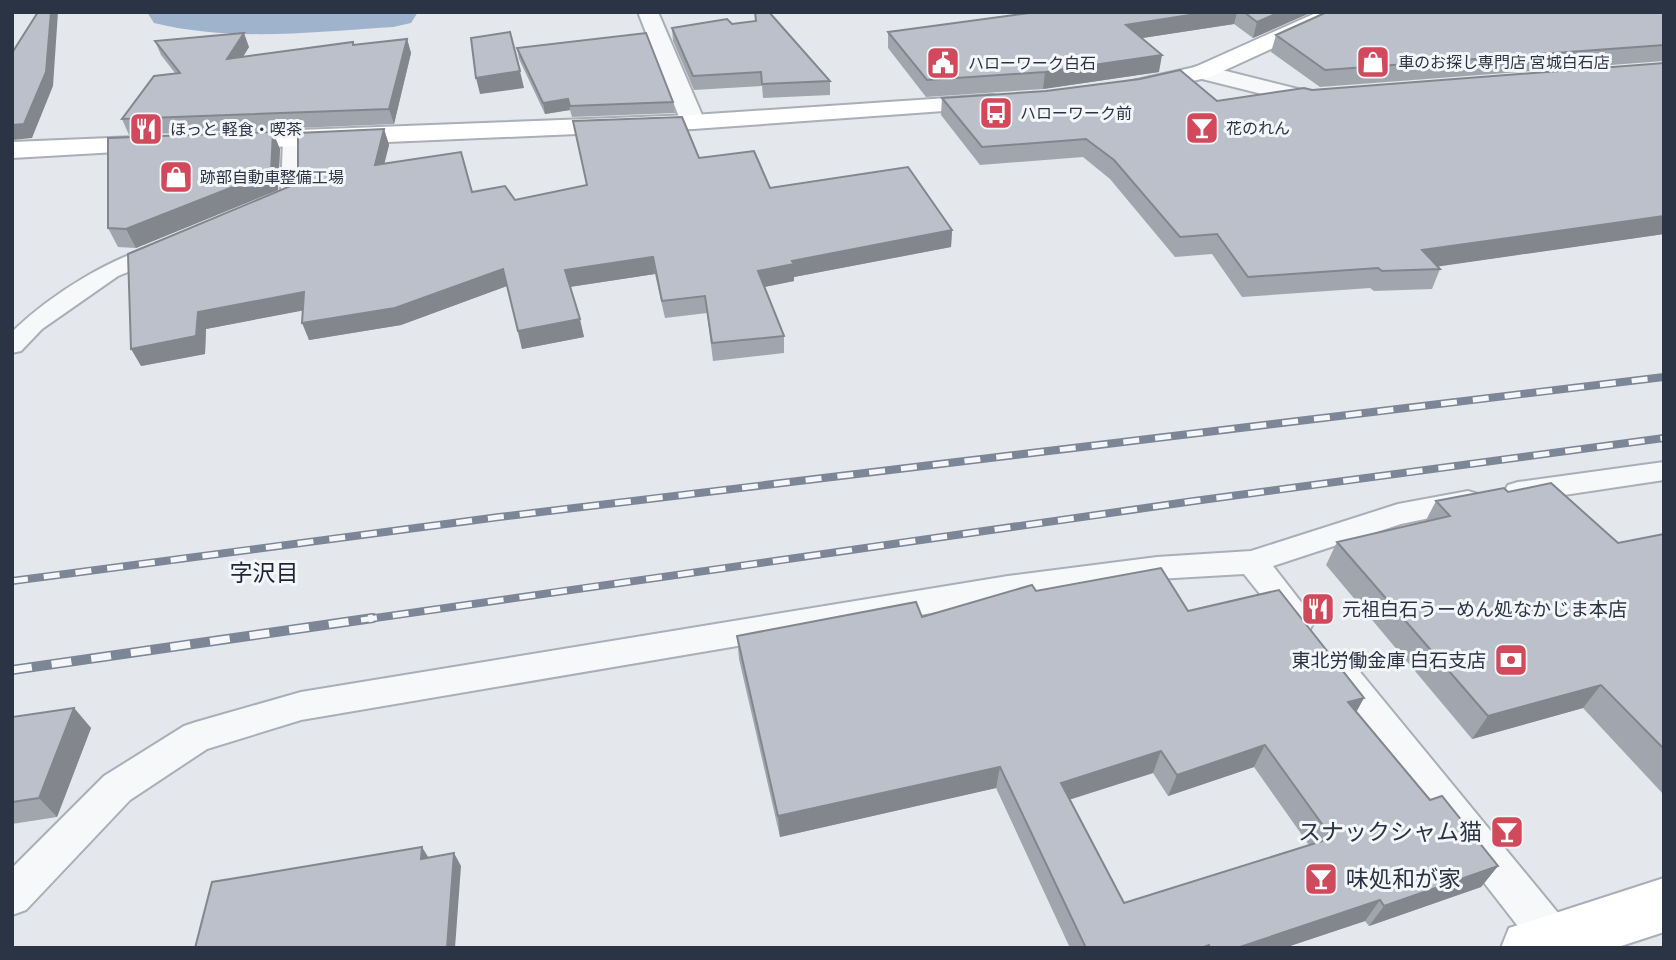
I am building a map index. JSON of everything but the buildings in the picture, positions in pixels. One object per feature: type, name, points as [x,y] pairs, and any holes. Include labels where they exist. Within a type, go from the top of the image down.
[{"type":"street","points":[[1110,90],[1202,72],[1336,12]]},
{"type":"street","points":[[649,18],[693,122]]},
{"type":"street","points":[[1202,72],[1306,98],[1346,95]]},
{"type":"street","points":[[12,150],[693,122],[1016,101]]},
{"type":"street","points":[[1549,945],[1664,905]]},
{"type":"lane","points":[[244,215],[291,195],[292,139]]},
{"type":"lane","points":[[12,346],[34,324],[110,271],[184,241]]},
{"type":"lane","points":[[12,896],[117,788],[196,737],[301,706],[1008,588],[1157,568],[1252,562],[1398,514],[1664,471]]},
{"type":"lane","points":[[1252,562],[1549,945]]},
{"type":"waterway","points":[[172,12],[255,17],[393,12]]},
{"type":"railway","points":[[12,581],[499,517],[1664,377]]},
{"type":"railway","points":[[361,620],[1194,501],[1664,438]]},
{"type":"railway","points":[[12,670],[373,618]]},
{"type":"place","name":"車のお探し専門店 宮城白石店","points":[[1373,62]]},
{"type":"place","name":"ハローワーク白石","points":[[943,63]]},
{"type":"place","name":"ハローワーク前","points":[[996,113]]},
{"type":"place","name":"花のれん","points":[[1202,128]]},
{"type":"place","name":"ほっと 軽食・喫茶","points":[[146,129]]},
{"type":"place","name":"跡部自動車整備工場","points":[[176,177]]},
{"type":"place","name":"元祖白石うーめん処なかじま本店","points":[[1318,609]]},
{"type":"place","name":"東北労働金庫 白石支店","points":[[1511,660]]},
{"type":"place","name":"スナックシャム猫","points":[[1507,832]]},
{"type":"place","name":"味処和が家","points":[[1321,879]]},
{"type":"district","name":"字沢目","points":[[264,573]]}]
